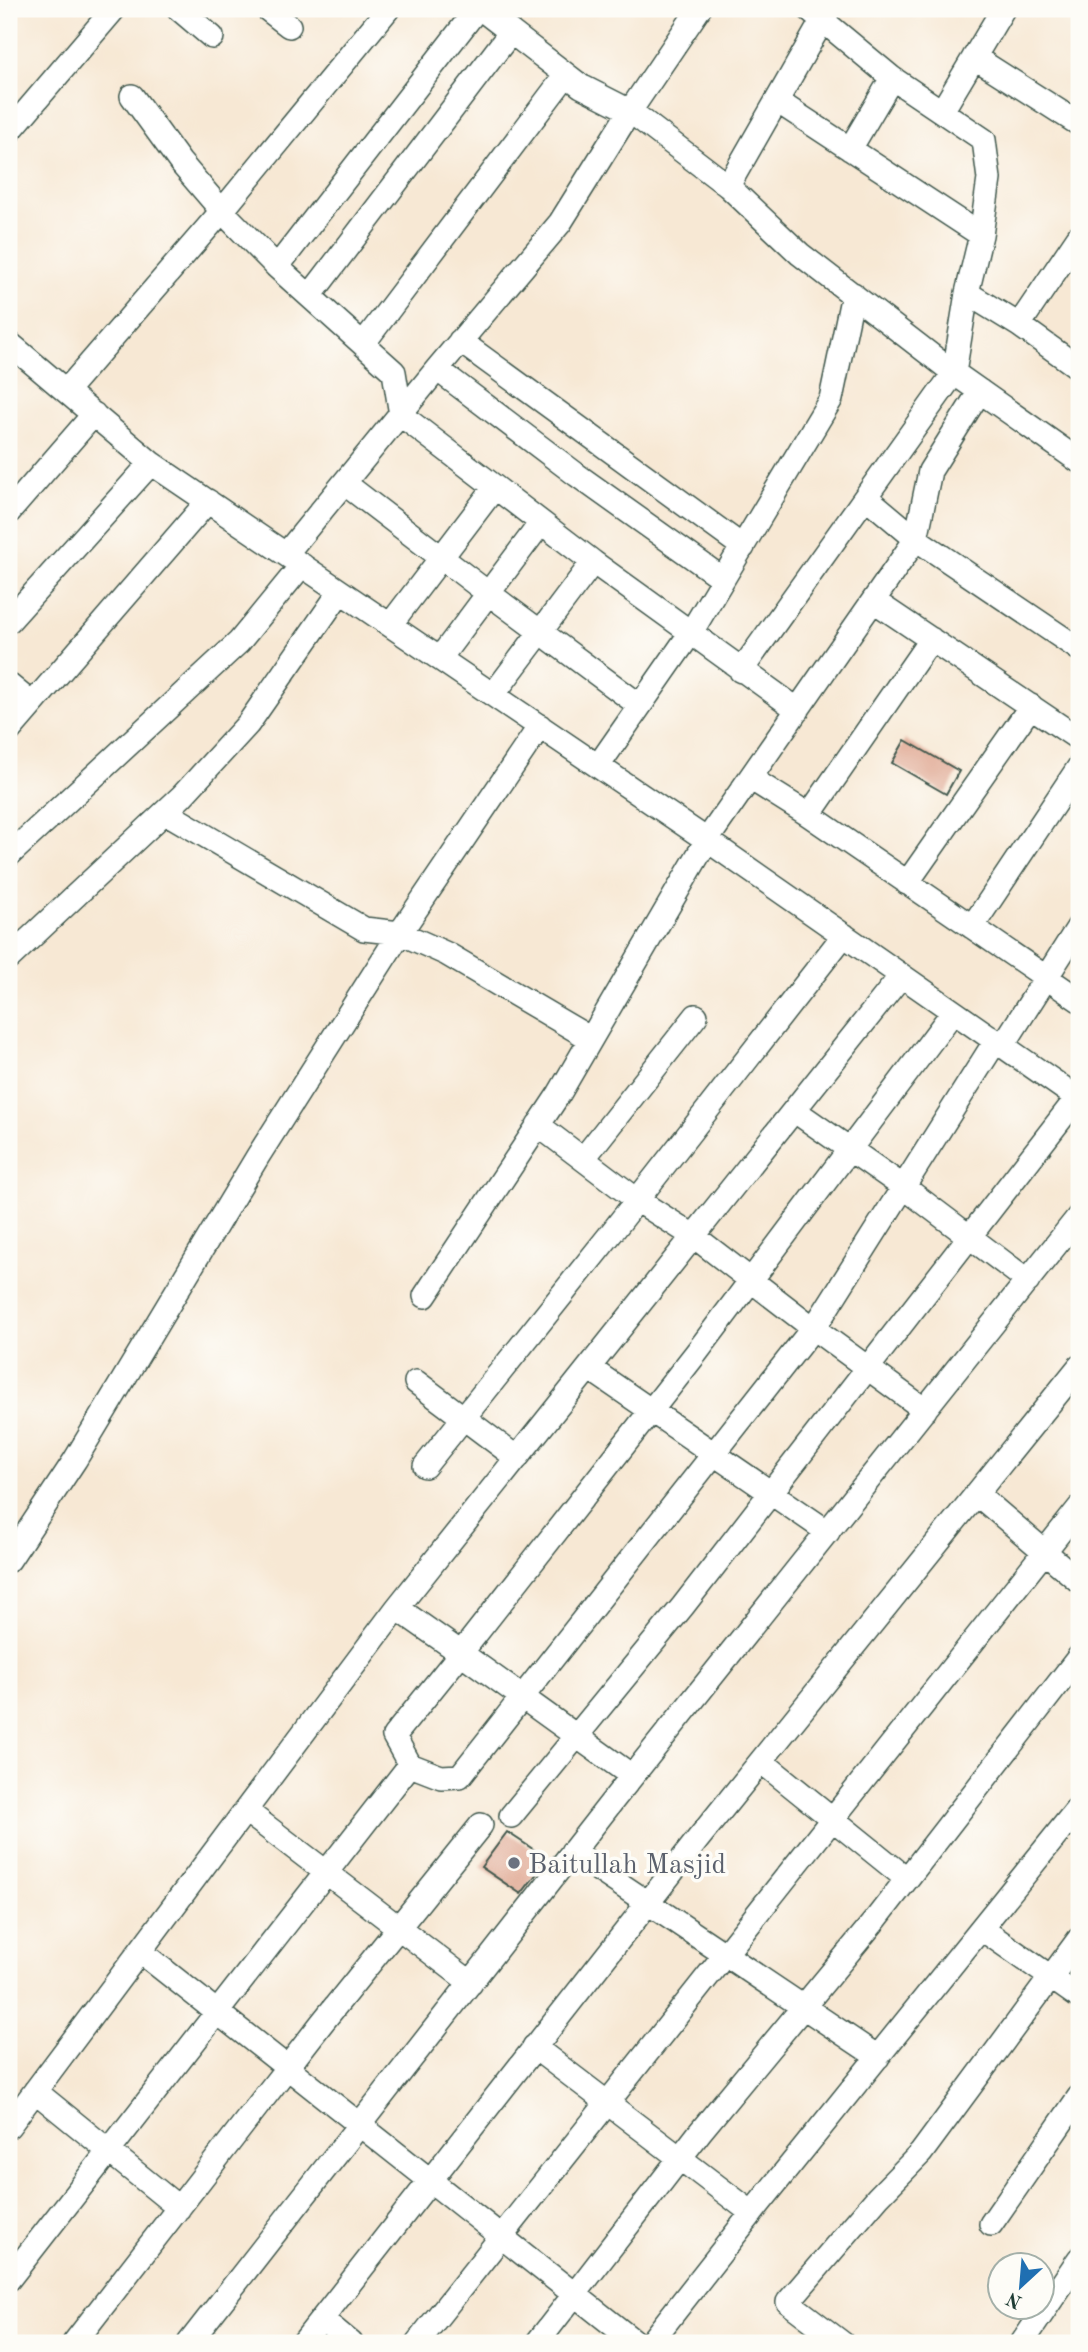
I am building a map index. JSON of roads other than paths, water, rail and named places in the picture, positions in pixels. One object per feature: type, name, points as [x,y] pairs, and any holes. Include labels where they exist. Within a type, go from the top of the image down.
[{"type":"street","points":[[179,9],[212,37]]},
{"type":"street","points":[[267,9],[289,26]]},
{"type":"street","points":[[66,391],[222,211],[388,9]]},
{"type":"street","points":[[277,267],[479,9],[581,86],[630,111],[728,186],[800,254],[954,373],[1079,461]]},
{"type":"street","points":[[9,855],[239,642],[344,483],[560,223],[630,111],[699,9]]},
{"type":"street","points":[[942,111],[1003,9]]},
{"type":"street","points":[[9,132],[105,12]]},
{"type":"street","points":[[728,186],[777,101],[820,12],[892,78],[984,140],[989,180],[954,373],[741,671]]},
{"type":"street","points":[[310,296],[511,32]]},
{"type":"street","points":[[974,57],[1079,124]]},
{"type":"street","points":[[363,344],[566,75]]},
{"type":"street","points":[[850,149],[892,78]]},
{"type":"street","points":[[132,96],[180,162],[222,211],[277,267],[394,372],[401,415],[593,562],[798,710]]},
{"type":"street","points":[[777,101],[981,235]]},
{"type":"street","points":[[1019,326],[1079,236]]},
{"type":"street","points":[[967,293],[1077,363]]},
{"type":"street","points":[[598,766],[690,634],[831,399],[853,294]]},
{"type":"street","points":[[460,341],[743,547]]},
{"type":"street","points":[[9,343],[151,463],[707,840],[1078,1099],[683,1606],[511,1816]]},
{"type":"street","points":[[437,369],[577,475],[723,579]]},
{"type":"street","points":[[425,1296],[538,1125],[707,840],[916,539],[930,471],[980,391]]},
{"type":"street","points":[[9,512],[94,414]]},
{"type":"street","points":[[9,621],[151,463]]},
{"type":"street","points":[[344,483],[639,705]]},
{"type":"street","points":[[390,625],[495,487]]},
{"type":"street","points":[[866,497],[916,539],[1079,649]]},
{"type":"street","points":[[9,731],[208,501]]},
{"type":"street","points":[[440,659],[541,523]]},
{"type":"street","points":[[493,695],[593,562]]},
{"type":"street","points":[[9,958],[165,812],[248,724],[340,592]]},
{"type":"street","points":[[874,601],[1079,739]]},
{"type":"street","points":[[809,815],[931,639]]},
{"type":"street","points":[[9,685],[32,704]]},
{"type":"street","points":[[907,883],[1031,706]]},
{"type":"street","points":[[9,1560],[75,1460],[258,1156],[400,933],[540,726]]},
{"type":"street","points":[[972,927],[1079,767]]},
{"type":"street","points":[[750,778],[809,815],[1079,1000]]},
{"type":"street","points":[[165,812],[364,929],[400,933],[447,954],[591,1039]]},
{"type":"street","points":[[953,1013],[651,1411],[394,1736],[410,1765],[441,1777],[460,1776],[813,1328],[1079,926]]},
{"type":"street","points":[[425,1466],[844,935]]},
{"type":"street","points":[[9,2126],[397,1608],[901,976]]},
{"type":"street","points":[[583,1159],[696,1016]]},
{"type":"street","points":[[795,1111],[905,1188],[1028,1281]]},
{"type":"street","points":[[538,1125],[637,1200],[695,1237],[925,1410]]},
{"type":"street","points":[[189,2343],[632,1776],[1079,1216]]},
{"type":"street","points":[[303,2343],[648,1902],[1079,1367]]},
{"type":"street","points":[[589,1368],[828,1532]]},
{"type":"street","points":[[415,1381],[517,1458]]},
{"type":"street","points":[[977,1494],[1079,1581]]},
{"type":"street","points":[[417,2343],[1079,1508]]},
{"type":"street","points":[[397,1608],[632,1776]]},
{"type":"street","points":[[537,2343],[679,2159],[907,1879],[1079,1657]]},
{"type":"street","points":[[761,1762],[907,1879]]},
{"type":"street","points":[[9,2279],[410,1765]]},
{"type":"street","points":[[650,2343],[1079,1807]]},
{"type":"street","points":[[246,1811],[471,1983]]},
{"type":"street","points":[[74,2343],[287,2068],[481,1825]]},
{"type":"street","points":[[572,1852],[878,2057]]},
{"type":"street","points":[[982,1929],[1079,1997]]},
{"type":"street","points":[[842,2343],[788,2302],[878,2197],[921,2153],[1079,1939]]},
{"type":"street","points":[[141,1951],[636,2343]]},
{"type":"street","points":[[534,2047],[752,2213]]},
{"type":"street","points":[[35,2091],[179,2208]]},
{"type":"street","points":[[991,2224],[1079,2097]]},
{"type":"street","points":[[1022,2343],[1079,2259]]},
{"type":"street","points":[[322,2319],[351,2343]]},
{"type":"place","name":"Baitullah Masjid","points":[[514,1863]]}]
